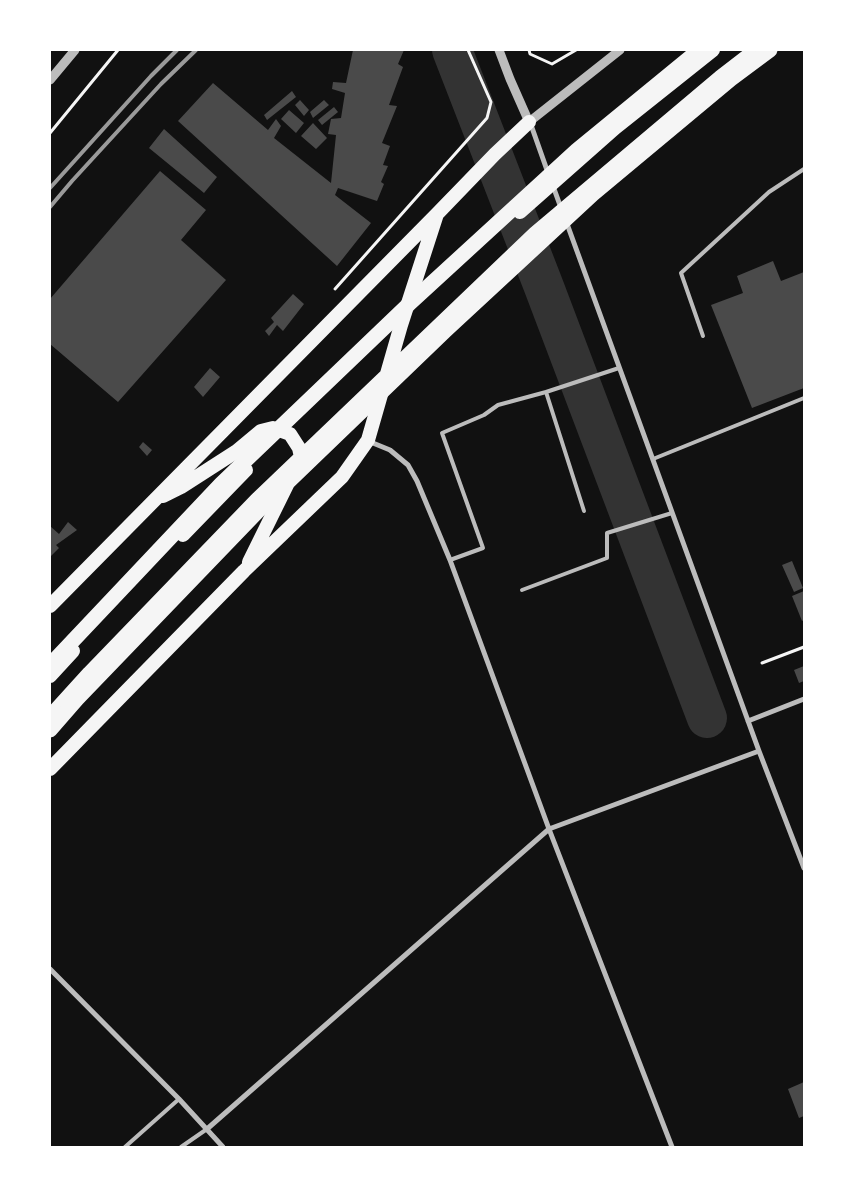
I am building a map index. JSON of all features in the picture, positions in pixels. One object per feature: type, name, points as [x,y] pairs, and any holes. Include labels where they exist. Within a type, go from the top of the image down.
[{"type":"highway","points":[[50,665],[221,484],[409,304],[577,150],[699,50]]},
{"type":"highway","points":[[50,676],[274,441],[367,352],[461,264],[615,128],[713,50]]},
{"type":"highway","points":[[50,716],[256,500],[535,233],[720,77],[755,50]]},
{"type":"highway","points":[[50,730],[77,699],[260,509],[446,330],[593,194],[731,79],[770,50]]},
{"type":"highway","points":[[50,606],[495,154],[530,122]]},
{"type":"highway","points":[[50,769],[244,571],[342,477],[368,440],[401,324],[437,214]]},
{"type":"highway","points":[[153,500],[181,487],[237,451],[261,431],[273,428],[290,434],[299,448],[301,457],[244,571]]},
{"type":"street","points":[[50,80],[75,50]]},
{"type":"street","points":[[499,50],[530,122],[671,513],[804,868]]},
{"type":"street","points":[[530,122],[620,50]]},
{"type":"street","points":[[368,440],[390,450],[408,465],[418,481],[450,560],[549,829],[672,1147]]},
{"type":"street","points":[[748,721],[804,699]]},
{"type":"street","points":[[207,1129],[549,829],[759,751]]},
{"type":"street","points":[[50,969],[179,1099],[223,1147]]},
{"type":"lane","points":[[703,336],[681,273],[769,192],[804,168]]},
{"type":"lane","points":[[450,560],[483,548],[442,433],[484,415],[498,405],[546,392],[618,368]]},
{"type":"lane","points":[[546,392],[584,511]]},
{"type":"lane","points":[[652,459],[804,398]]},
{"type":"lane","points":[[522,590],[607,558],[608,533],[671,513]]},
{"type":"lane","points":[[125,1147],[179,1099]]},
{"type":"lane","points":[[181,1147],[207,1129]]},
{"type":"path","points":[[50,133],[118,50]]},
{"type":"path","points":[[332,292],[487,118],[491,102],[468,50]]},
{"type":"path","points":[[529,50],[530,54],[552,64],[576,50]]},
{"type":"path","points":[[762,663],[804,647]]},
{"type":"building","points":[[353,50],[404,50],[398,64],[403,67],[389,105],[397,106],[382,143],[390,146],[383,165],[388,166],[381,182],[384,184],[377,201],[338,188],[335,195],[371,223],[337,266],[178,121],[213,83],[268,130],[276,119],[281,126],[274,138],[331,183],[336,135],[328,134],[331,119],[341,118],[345,93],[332,89],[333,82],[346,83]]},
{"type":"building","points":[[292,91],[296,97],[267,120],[264,115]]},
{"type":"building","points":[[300,100],[309,110],[304,116],[295,105]]},
{"type":"building","points":[[324,100],[329,105],[313,118],[310,112]]},
{"type":"building","points":[[334,107],[338,112],[322,125],[318,120]]},
{"type":"building","points":[[289,110],[304,123],[296,133],[281,119]]},
{"type":"building","points":[[313,123],[327,138],[316,149],[301,136]]},
{"type":"building","points":[[164,129],[217,177],[204,193],[149,148]]},
{"type":"building","points":[[160,171],[206,210],[181,240],[226,280],[118,402],[50,344],[50,299]]},
{"type":"building","points":[[773,261],[781,281],[804,272],[804,388],[752,408],[711,305],[743,293],[737,276]]},
{"type":"building","points":[[293,294],[304,304],[283,331],[277,325],[269,336],[265,331],[274,322],[271,318]]},
{"type":"building","points":[[210,368],[220,377],[203,397],[194,387]]},
{"type":"building","points":[[143,442],[152,450],[147,456],[139,447]]},
{"type":"building","points":[[68,522],[77,530],[56,545],[59,548],[50,557],[50,526],[59,534]]},
{"type":"building","points":[[792,561],[803,588],[794,592],[782,565]]},
{"type":"building","points":[[804,591],[804,620],[802,621],[792,596]]},
{"type":"building","points":[[804,666],[804,681],[799,683],[794,670]]},
{"type":"building","points":[[804,1082],[804,1116],[799,1118],[788,1089]]},
{"type":"waterway","points":[[452,50],[707,718]]},
{"type":"railway","points":[[50,188],[151,76],[177,50]]},
{"type":"railway","points":[[50,207],[161,84],[196,50]]}]
